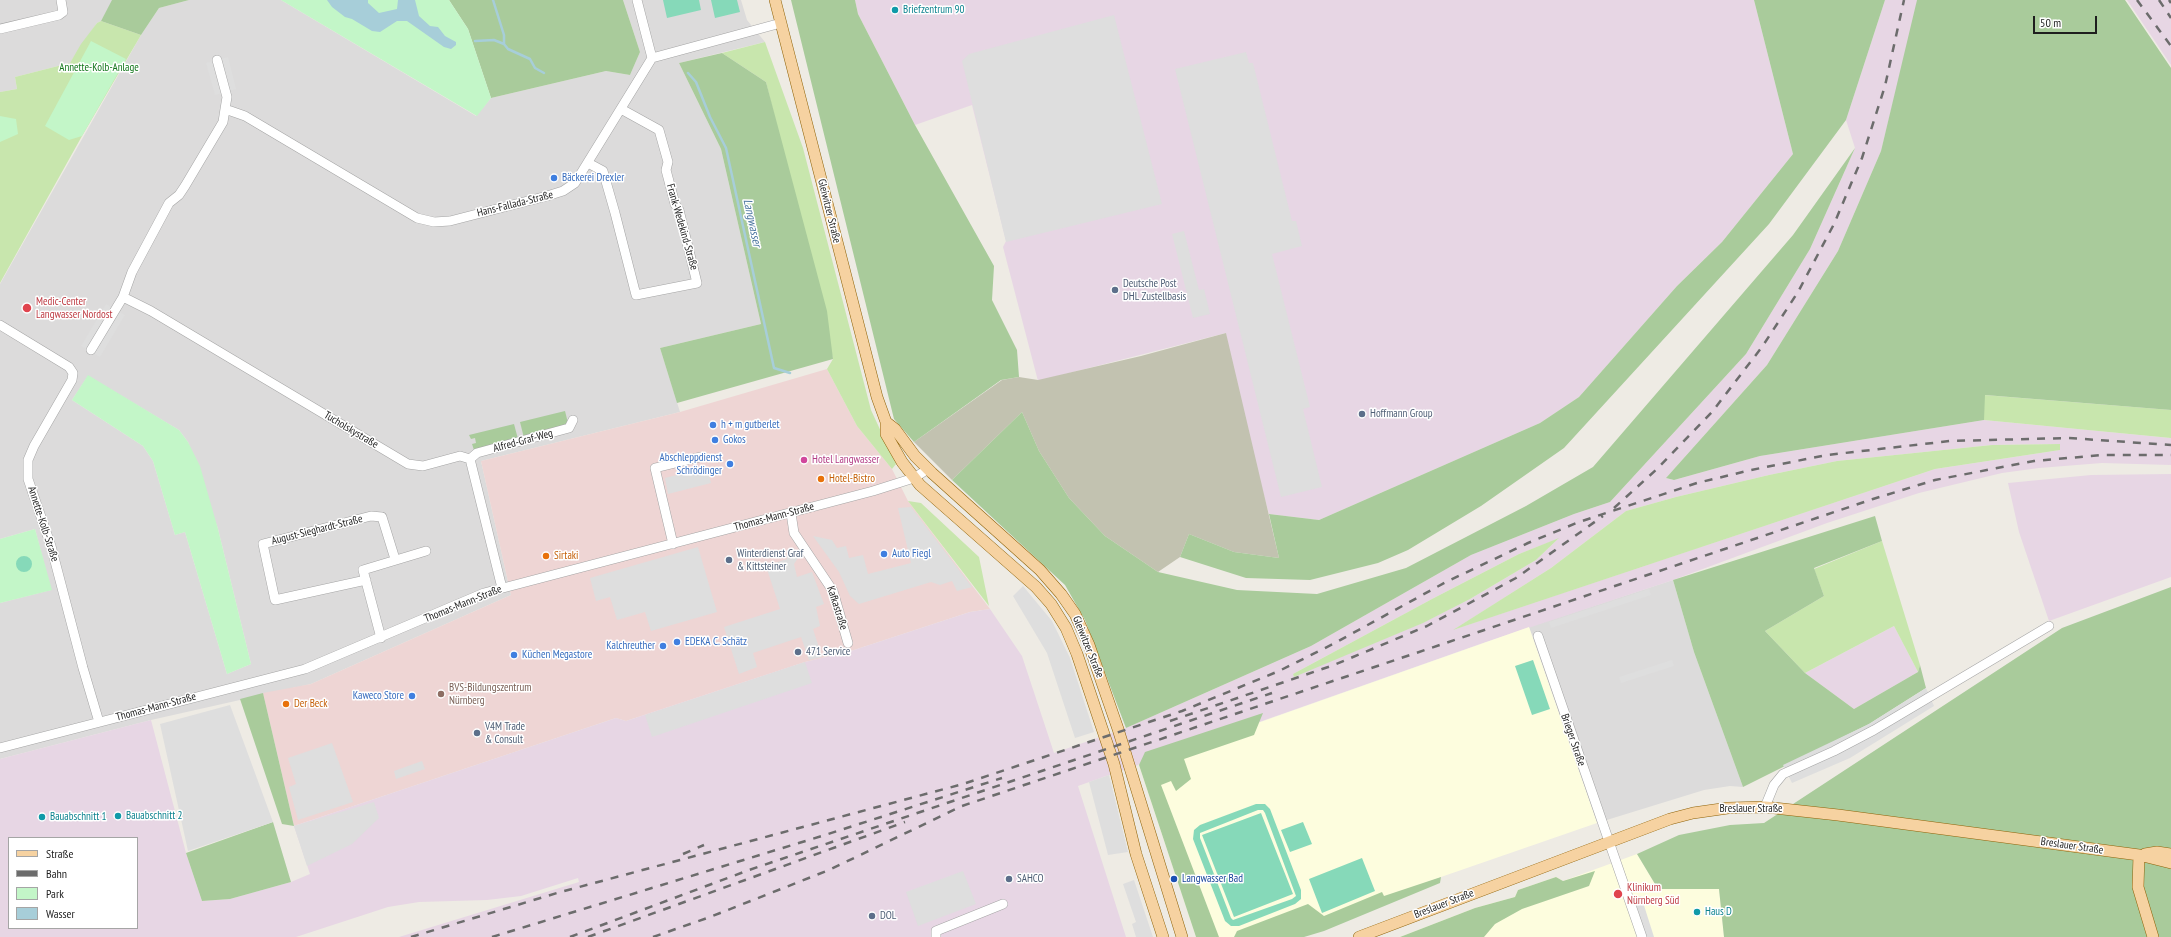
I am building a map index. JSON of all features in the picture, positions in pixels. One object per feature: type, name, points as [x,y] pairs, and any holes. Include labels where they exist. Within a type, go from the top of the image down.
[{"type":"main road","name":"Gleiwitzer Straße","points":[[776,0],[877,397],[886,422],[886,434],[914,478],[929,494],[1036,588],[1050,604],[1066,628],[1077,654],[1112,758],[1138,862],[1163,937]]},
{"type":"main road","name":"Gleiwitzer Straße","points":[[886,422],[895,429],[928,469],[1040,570],[1061,594],[1079,620],[1091,650],[1130,765],[1152,842],[1182,937]]},
{"type":"main road","name":"Breslauer Straße","points":[[1359,937],[1693,813],[1728,808],[1765,807],[1846,816],[2139,855],[2171,863]]},
{"type":"main road","name":"Breslauer Straße","points":[[2139,855],[2157,852],[2171,854]]},
{"type":"main road","points":[[2139,855],[2138,887],[2153,937]]},
{"type":"street","points":[[0,29],[58,15],[62,12],[61,0]]},
{"type":"street","points":[[638,0],[652,58],[781,23]]},
{"type":"street","name":"Hans-Fallada-Straße","points":[[225,109],[244,116],[416,218],[434,222],[450,221],[563,191],[575,183],[652,58]]},
{"type":"street","points":[[91,350],[123,297],[126,283],[169,203],[179,195],[223,122],[227,97],[217,60]]},
{"type":"street","name":"Frank-Wedekind-Straße","points":[[588,163],[603,171],[636,295],[697,283],[679,210],[675,204],[666,170],[668,162],[659,130],[621,108]]},
{"type":"street","name":"Tucholskystraße","points":[[123,297],[146,308],[408,464],[423,466],[460,456],[470,459]]},
{"type":"street","name":"Annette-Kolb-Straße","points":[[0,325],[69,367],[73,373],[72,380],[34,446],[28,460],[28,479],[51,546],[83,668],[100,722]]},
{"type":"street","name":"Alfred-Graf-Weg","points":[[470,459],[477,453],[569,428],[573,420]]},
{"type":"street","points":[[672,544],[655,468],[700,457]]},
{"type":"street","points":[[470,459],[502,588]]},
{"type":"street","name":"Thomas-Mann-Straße","points":[[0,748],[305,669],[381,638],[472,598],[502,588],[792,513],[914,478],[928,469]]},
{"type":"street","name":"Kafkastraße","points":[[792,513],[794,533],[834,591],[848,643]]},
{"type":"street","name":"August-Sieghardt-Straße","points":[[366,580],[275,600],[263,544],[371,516],[382,517],[395,559]]},
{"type":"street","points":[[381,638],[363,570],[392,562],[395,559],[426,551]]},
{"type":"street","points":[[1765,807],[1774,784],[1783,774],[1834,751],[1874,730],[2049,626]]},
{"type":"street","name":"Brieger Straße","points":[[1538,636],[1563,714],[1610,843],[1642,937]]},
{"type":"street","points":[[936,937],[936,930],[1003,904]]},
{"type":"shaded area","points":[[0,0],[112,0],[112,2],[101,21],[97,23],[70,63],[15,77],[17,89],[0,92]]},
{"type":"shaded area","points":[[189,0],[281,0],[476,116],[491,98],[606,71],[630,75],[640,52],[623,0],[741,0],[747,20],[765,42],[679,63],[721,149],[761,324],[660,348],[680,412],[481,461],[511,595],[311,684],[151,720],[0,759],[0,603],[51,590],[35,529],[0,539],[0,284],[141,35],[159,8]],"holes":[[[88,376],[179,430],[188,442],[218,529],[251,664],[227,674],[185,532],[175,535],[153,461],[143,446],[72,400]]]},
{"type":"shaded area","points":[[855,0],[1754,0],[1793,154],[1722,242],[1677,286],[1579,397],[1540,423],[1319,520],[1269,514],[1228,364],[1226,333],[1038,381],[1003,247],[1006,241],[972,105],[915,125],[858,14]]},
{"type":"shaded area","points":[[1885,0],[1917,0],[1916,10],[1881,151],[1838,251],[1767,365],[1666,478],[1674,480],[1760,456],[1984,420],[2171,438],[2171,465],[2102,463],[2039,468],[2002,473],[1919,493],[1827,523],[1673,580],[1483,643],[1078,786],[1126,937],[399,937],[579,882],[578,878],[521,896],[487,900],[419,902],[388,907],[296,937],[0,937],[0,759],[151,720],[186,853],[202,901],[230,899],[291,882],[310,874],[294,826],[616,718],[626,721],[805,662],[851,651],[970,612],[990,609],[1022,656],[1054,753],[1126,728],[1311,646],[1471,555],[1574,514],[1610,502],[1746,354],[1810,249],[1855,148],[1846,120]],"holes":[[[2060,444],[2060,450],[1935,469],[1455,629],[1551,568],[1626,511],[1676,497],[1837,461],[1992,445]],[[1558,539],[1536,560],[1470,599],[1422,623],[1294,676],[1293,674],[1432,599],[1519,554]]]},
{"type":"shaded area","points":[[2127,0],[2171,0],[2171,65]]},
{"type":"shaded area","points":[[1114,15],[1162,204],[1006,242],[962,61],[969,54]]},
{"type":"shaded area","points":[[1246,52],[1249,63],[1253,63],[1292,221],[1296,221],[1302,246],[1272,254],[1310,407],[1303,409],[1322,487],[1281,497],[1175,69]]},
{"type":"shaded area","points":[[228,57],[236,89],[215,95],[206,63]]},
{"type":"shaded area","points":[[1184,231],[1199,290],[1204,289],[1210,314],[1193,318],[1172,234]]},
{"type":"shaded area","points":[[106,304],[125,315],[100,357],[81,346]]},
{"type":"shaded area","points":[[1226,333],[1279,558],[1234,552],[1189,534],[1180,557],[1158,572],[1105,536],[1069,498],[1039,451],[1022,412],[952,480],[914,442],[1002,380],[1019,377],[1038,380],[1141,356]]},
{"type":"shaded area","points":[[827,369],[857,426],[892,469],[908,501],[990,609],[970,612],[851,651],[805,662],[626,721],[616,718],[294,826],[263,693],[311,684],[511,595],[481,461],[680,412]]},
{"type":"shaded area","points":[[707,467],[711,483],[668,494],[665,478]]},
{"type":"shaded area","points":[[2171,474],[2171,577],[2049,621],[2019,532],[2008,483],[2091,475]]},
{"type":"shaded area","points":[[911,507],[972,587],[957,591],[952,581],[940,585],[931,582],[859,604],[850,596],[839,572],[813,536],[832,540],[837,548],[846,546],[849,558],[863,555],[868,574],[911,563],[898,508]]},
{"type":"shaded area","points":[[698,547],[717,612],[651,631],[645,612],[617,620],[610,597],[596,601],[590,578]]},
{"type":"shaded area","points":[[793,548],[800,555],[794,564],[797,577],[812,572],[824,604],[816,607],[820,626],[813,629],[822,657],[809,660],[801,637],[753,653],[757,667],[739,674],[724,627],[780,609],[766,566],[787,559],[787,550]]},
{"type":"shaded area","points":[[1673,580],[1694,652],[1743,787],[1730,786],[1704,790],[1597,823],[1529,627]]},
{"type":"shaded area","points":[[1023,586],[1052,621],[1070,658],[1094,732],[1075,738],[1047,653],[1013,596]]},
{"type":"shaded area","points":[[1649,589],[1651,595],[1551,628],[1549,622]]},
{"type":"shaded area","points":[[1894,626],[1918,672],[1854,709],[1805,673]]},
{"type":"shaded area","points":[[1529,627],[1597,823],[1441,877],[1294,937],[1196,937],[1139,765]]},
{"type":"shaded area","points":[[1672,660],[1674,666],[1621,683],[1619,677]]},
{"type":"shaded area","points":[[805,662],[812,683],[652,737],[645,715]]},
{"type":"shaded area","points":[[1926,688],[1934,706],[1850,758],[1792,783],[1783,765],[1869,724]]},
{"type":"shaded area","points":[[230,705],[273,822],[188,851],[160,724]]},
{"type":"shaded area","points":[[332,743],[353,802],[298,820],[289,787],[296,784],[288,758]]},
{"type":"shaded area","points":[[422,761],[425,769],[396,779],[394,771]]},
{"type":"shaded area","points":[[1109,775],[1128,852],[1108,855],[1089,782]]},
{"type":"shaded area","points":[[374,802],[379,818],[352,844],[307,866],[294,826]]},
{"type":"shaded area","name":"Klinikum Nürnberg Süd","points":[[1637,854],[1658,889],[1719,889],[1724,937],[1400,937],[1475,908],[1515,897],[1518,890],[1556,877],[1563,881]]},
{"type":"shaded area","points":[[963,871],[976,904],[918,926],[906,892]]},
{"type":"shaded area","points":[[1134,880],[1153,937],[1136,937],[1132,924],[1136,922],[1123,884]]},
{"type":"shaded area","points":[[1641,896],[1654,937],[1646,937],[1634,898]]},
{"type":"green space","points":[[112,0],[189,0],[159,8],[141,35],[101,21]]},
{"type":"green space","points":[[281,0],[449,0],[468,29],[491,98],[477,116]]},
{"type":"green space","points":[[449,0],[623,0],[640,52],[630,75],[606,71],[491,98],[468,29]]},
{"type":"green space","points":[[663,0],[699,0],[701,10],[667,18]]},
{"type":"green space","points":[[711,0],[737,0],[740,12],[715,18]]},
{"type":"green space","points":[[791,0],[855,0],[858,14],[915,125],[994,266],[992,300],[1017,350],[1019,377],[1001,380],[914,442],[894,419]]},
{"type":"green space","points":[[1754,0],[1885,0],[1846,120],[1769,224],[1564,448],[1481,506],[1408,550],[1378,563],[1310,580],[1246,578],[1180,557],[1189,534],[1234,552],[1279,558],[1269,514],[1319,520],[1540,423],[1579,397],[1677,286],[1722,242],[1793,154]]},
{"type":"green space","points":[[1917,0],[2125,0],[2171,68],[2171,410],[1985,395],[1984,420],[1760,456],[1674,480],[1666,478],[1767,365],[1838,251],[1881,151]]},
{"type":"green space","points":[[101,21],[141,35],[82,136],[0,283],[0,92],[17,89],[15,77],[70,63],[81,44],[97,23]]},
{"type":"green space","name":"Annette-Kolb-Anlage","points":[[91,41],[126,59],[82,136],[69,140],[45,126]]},
{"type":"green space","points":[[765,42],[803,148],[871,410],[896,464],[892,469],[857,426],[827,369],[833,359],[766,82],[722,53]]},
{"type":"green space","points":[[722,53],[766,82],[827,311],[833,359],[677,403],[660,348],[761,324],[721,149],[679,63]]},
{"type":"green space","points":[[0,116],[16,119],[18,134],[0,142]]},
{"type":"green space","points":[[1855,148],[1810,249],[1746,354],[1610,502],[1574,514],[1471,555],[1311,646],[1126,728],[1085,620],[1065,585],[952,480],[1022,412],[1039,451],[1069,498],[1105,536],[1158,572],[1237,590],[1317,594],[1406,568],[1526,506],[1593,467],[1793,235]]},
{"type":"green space","points":[[88,375],[179,430],[188,442],[200,466],[218,529],[251,664],[227,674],[185,532],[175,535],[153,461],[143,446],[72,400]]},
{"type":"green space","points":[[1984,395],[2171,410],[2171,438],[1984,420]]},
{"type":"green space","points":[[565,411],[569,427],[524,438],[520,422]]},
{"type":"green space","points":[[514,424],[518,439],[474,450],[472,444],[476,443],[475,438],[471,439],[469,435]]},
{"type":"green space","points":[[2060,444],[2060,450],[1935,469],[1453,630],[1551,568],[1626,511],[1676,497],[1837,461],[1992,445]]},
{"type":"green space","points":[[908,501],[921,503],[979,557],[989,606]]},
{"type":"green space","points":[[1875,516],[1882,541],[1814,568],[1824,596],[1765,631],[1805,673],[1854,709],[1918,672],[1920,665],[1926,688],[1869,724],[1743,787],[1694,652],[1673,580]]},
{"type":"green space","points":[[35,529],[52,590],[0,603],[0,539]]},
{"type":"green space","points":[[1559,538],[1536,560],[1470,599],[1423,623],[1294,677],[1293,674],[1432,599],[1519,554]]},
{"type":"green space","points":[[1882,541],[1920,665],[1918,672],[1894,626],[1805,673],[1765,631],[1824,596],[1814,569]]},
{"type":"green space","points":[[24,556],[30,558],[32,564],[30,570],[24,572],[18,570],[16,564],[18,558]]},
{"type":"green space","points":[[2171,587],[2171,937],[1724,937],[1719,889],[1658,889],[1637,854],[1679,835],[1730,825],[1764,823],[2062,628]]},
{"type":"green space","points":[[1533,660],[1550,709],[1532,715],[1515,666]]},
{"type":"green space","points":[[263,693],[294,826],[282,824],[240,699]]},
{"type":"green space","points":[[1263,713],[1254,735],[1184,759],[1191,779],[1176,791],[1171,781],[1161,785],[1219,937],[1196,937],[1139,765],[1145,752]]},
{"type":"green space","points":[[1256,804],[1265,804],[1270,809],[1301,890],[1301,899],[1295,904],[1239,926],[1231,926],[1225,921],[1193,839],[1194,830],[1200,825]],"holes":[[[1258,810],[1263,810],[1296,896],[1292,899],[1233,920],[1200,838],[1200,833]]]},
{"type":"green space","points":[[1261,813],[1293,894],[1234,917],[1202,835]]},
{"type":"green space","points":[[273,822],[291,882],[230,899],[202,901],[186,853]]},
{"type":"green space","points":[[1303,822],[1312,844],[1290,852],[1281,830]]},
{"type":"green space","points":[[1362,858],[1375,891],[1322,913],[1309,879]]},
{"type":"green space","points":[[1595,871],[1589,886],[1522,909],[1495,924],[1484,937],[1400,937],[1475,908],[1515,897],[1518,890],[1556,877],[1563,881]]},
{"type":"green space","points":[[1441,877],[1440,883],[1324,931],[1304,937],[1234,937],[1237,931],[1308,904],[1324,916],[1382,892],[1384,896]]},
{"type":"water","points":[[327,0],[368,0],[368,3],[379,13],[397,9],[398,0],[415,0],[419,16],[430,26],[438,27],[445,36],[456,42],[456,45],[451,49],[444,47],[407,21],[397,21],[380,32],[372,31],[352,19],[345,17],[332,7]]},
{"type":"waterway","name":"Langwasser","points":[[493,0],[504,35],[504,44]]},
{"type":"waterway","name":"Langwasser","points":[[475,41],[494,40],[504,44],[508,49],[530,59],[535,68],[544,73]]},
{"type":"waterway","name":"Langwasser","points":[[688,73],[696,82],[710,117],[726,148],[774,368],[790,373]]},
{"type":"railway","points":[[1614,508],[1658,468],[1712,412],[1762,347],[1798,292],[1834,224],[1862,158],[1885,86],[1904,0]]},
{"type":"railway","points":[[2137,0],[2171,46]]},
{"type":"railway","points":[[2159,0],[2171,18]]},
{"type":"railway","points":[[411,937],[557,893],[963,784],[1182,711],[1279,671],[1333,644],[1446,582],[1528,543],[1579,522],[1697,483],[1751,470],[1827,455],[1950,441],[2069,438],[2171,445]]},
{"type":"railway","points":[[653,937],[710,917],[829,870],[962,806],[1873,499],[1935,480],[2034,461],[2102,455],[2171,455]]},
{"type":"railway","points":[[1170,721],[1334,665],[1427,626],[1516,578],[1603,516]]},
{"type":"railway","points":[[570,937],[749,870],[1272,693]]},
{"type":"railway","points":[[492,937],[825,835],[1002,778]]},
{"type":"railway","points":[[588,937],[905,822]]},
{"type":"railway","points":[[683,854],[704,845]]},
{"type":"place","name":"Briefzentrum 90","points":[[895,10]]},
{"type":"place","name":"Bäckerei Drexler","points":[[554,178]]},
{"type":"place","name":"Deutsche Post DHL Zustellbasis","points":[[1115,290]]},
{"type":"place","name":"Medic-Center Langwasser Nordost","points":[[27,308]]},
{"type":"place","name":"Hoffmann Group","points":[[1362,414]]},
{"type":"place","name":"h + m gutberlet","points":[[713,425]]},
{"type":"place","name":"Gokos","points":[[715,440]]},
{"type":"place","name":"Hotel Langwasser","points":[[804,460]]},
{"type":"place","name":"Abschleppdienst Schrödinger","points":[[730,464]]},
{"type":"place","name":"Hotel-Bistro","points":[[821,479]]},
{"type":"place","name":"Auto Fiegl","points":[[884,554]]},
{"type":"place","name":"Sirtaki","points":[[546,556]]},
{"type":"place","name":"Winterdienst Graf & Kittsteiner","points":[[729,560]]},
{"type":"place","name":"EDEKA C. Schätz","points":[[677,642]]},
{"type":"place","name":"Kalchreuther","points":[[663,646]]},
{"type":"place","name":"471 Service","points":[[798,652]]},
{"type":"place","name":"Küchen Megastore","points":[[514,655]]},
{"type":"place","name":"BVS-Bildungszentrum Nürnberg","points":[[441,694]]},
{"type":"place","name":"Kaweco Store","points":[[412,696]]},
{"type":"place","name":"Der Beck","points":[[286,704]]},
{"type":"place","name":"V4M Trade & Consult","points":[[477,733]]},
{"type":"place","name":"Bauabschnitt 2","points":[[118,816]]},
{"type":"place","name":"Bauabschnitt 1","points":[[42,817]]},
{"type":"place","name":"SAHCO","points":[[1009,879]]},
{"type":"place","name":"Langwasser Bad","points":[[1174,879]]},
{"type":"place","name":"Klinikum Nürnberg Süd","points":[[1618,894]]},
{"type":"place","name":"Haus D","points":[[1697,912]]},
{"type":"place","name":"DOL","points":[[872,916]]}]
